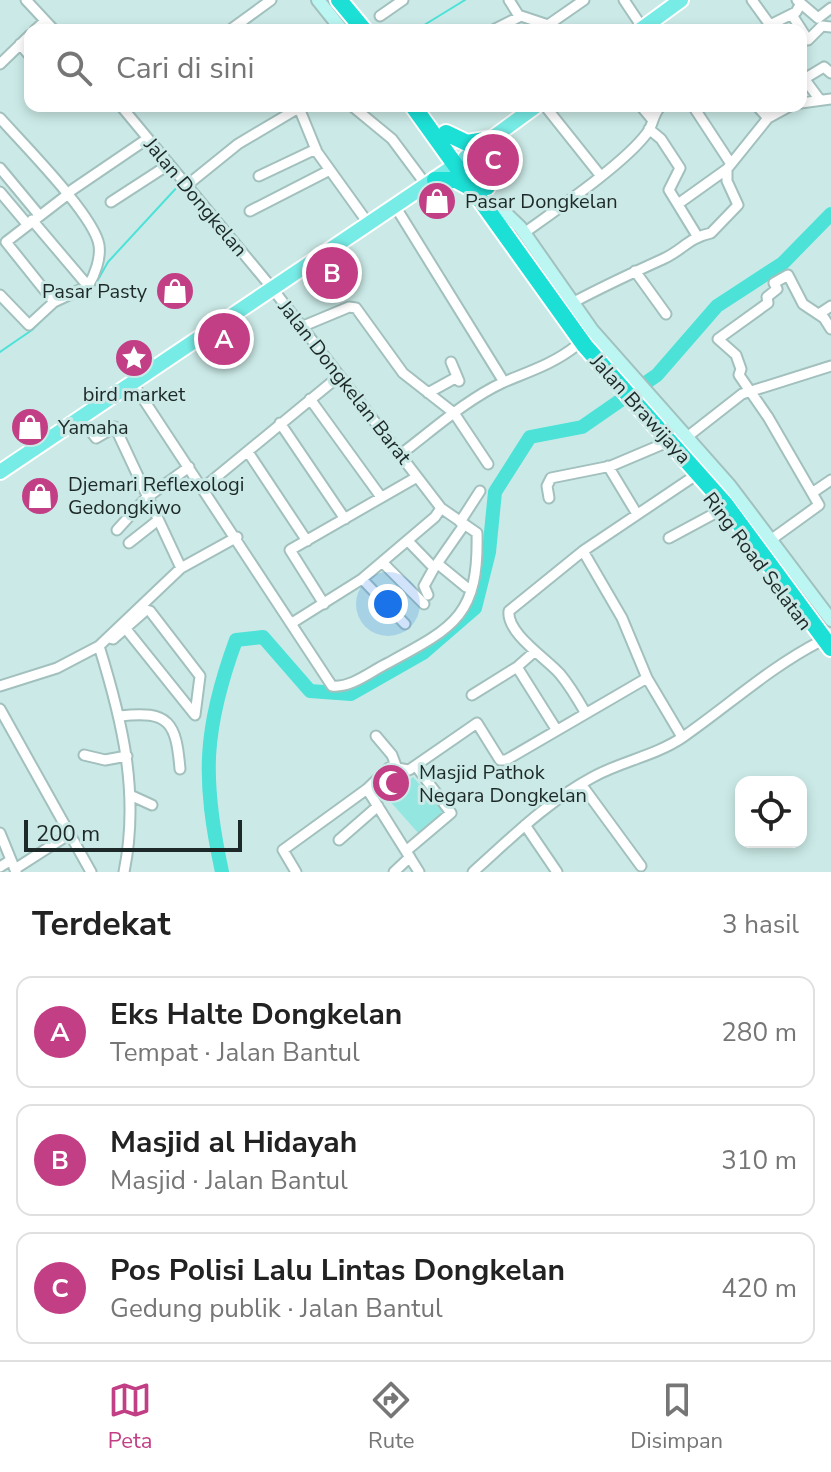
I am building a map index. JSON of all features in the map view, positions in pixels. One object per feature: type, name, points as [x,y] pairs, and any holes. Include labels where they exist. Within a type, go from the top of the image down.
[{"type":"highway","points":[[337,1],[348,24]]},
{"type":"highway","points":[[337,1],[358,24]]},
{"type":"highway","name":"Jalan Brawijaya","points":[[425,114],[443,136],[458,164],[482,190],[613,372]]},
{"type":"highway","points":[[431,183],[443,162],[443,136],[467,143],[491,139]]},
{"type":"highway","points":[[431,183],[456,180],[482,190],[481,160],[491,139]]},
{"type":"highway","name":"Jalan Brawijaya","points":[[498,213],[577,335],[744,512],[827,640]]},
{"type":"main road","points":[[649,24],[681,0]]},
{"type":"main road","points":[[0,472],[431,183],[528,112]]},
{"type":"street","points":[[26,0],[48,24]]},
{"type":"street","points":[[238,24],[271,0]]},
{"type":"street","points":[[318,0],[337,24]]},
{"type":"street","points":[[380,16],[403,0]]},
{"type":"street","points":[[509,0],[519,16],[545,24]]},
{"type":"street","points":[[549,24],[584,0]]},
{"type":"street","points":[[624,0],[639,24]]},
{"type":"street","points":[[752,0],[767,24]]},
{"type":"street","points":[[776,24],[792,15],[799,2],[818,18],[831,8]]},
{"type":"street","points":[[792,15],[798,24]]},
{"type":"street","points":[[504,24],[519,16]]},
{"type":"street","points":[[42,24],[45,21]]},
{"type":"street","points":[[807,38],[822,26],[830,29]]},
{"type":"street","points":[[0,64],[24,40]]},
{"type":"street","points":[[20,44],[24,49]]},
{"type":"street","points":[[807,75],[824,67],[831,73]]},
{"type":"street","points":[[807,82],[820,100]]},
{"type":"street","points":[[807,102],[831,99]]},
{"type":"street","name":"Jalan Dongkelan","points":[[127,112],[272,288]]},
{"type":"street","points":[[186,186],[238,144],[292,112]]},
{"type":"street","points":[[303,112],[316,149],[368,223]]},
{"type":"street","points":[[359,112],[392,139],[431,183]]},
{"type":"street","points":[[550,112],[600,175]]},
{"type":"street","points":[[646,112],[651,118]]},
{"type":"street","points":[[524,233],[600,175],[649,129],[656,112]]},
{"type":"street","points":[[572,303],[673,253],[696,234],[711,233],[738,205],[726,178],[729,166],[697,112]]},
{"type":"street","points":[[762,112],[768,118]]},
{"type":"street","points":[[678,204],[729,166],[768,118],[779,112]]},
{"type":"street","points":[[0,118],[70,193],[99,244],[95,270],[88,286],[54,302],[28,325],[0,295]]},
{"type":"street","points":[[649,129],[661,139],[680,168],[681,173],[669,187],[696,234]]},
{"type":"street","points":[[54,302],[6,244],[7,239],[147,139]]},
{"type":"street","points":[[259,176],[316,149]]},
{"type":"street","points":[[111,202],[168,165]]},
{"type":"street","points":[[0,168],[32,220]]},
{"type":"street","points":[[250,211],[330,170]]},
{"type":"street","points":[[0,192],[32,220],[88,286]]},
{"type":"street","points":[[395,206],[504,382]]},
{"type":"street","points":[[401,454],[454,413],[504,382],[554,363],[585,337],[572,303],[545,251],[498,213]]},
{"type":"street","points":[[635,271],[666,314]]},
{"type":"street","points":[[772,539],[818,508],[752,391],[739,375],[741,369],[736,355],[718,339],[768,303],[766,299],[777,289],[774,283],[788,275],[803,304],[819,314],[831,329]]},
{"type":"street","name":"Jalan Dongkelan Barat","points":[[272,288],[441,508],[462,523]]},
{"type":"street","points":[[819,314],[831,306]]},
{"type":"street","points":[[301,327],[354,307],[403,373],[454,413],[488,464]]},
{"type":"street","points":[[428,393],[458,379],[451,362]]},
{"type":"street","points":[[687,437],[726,404],[752,391],[771,382],[831,366]]},
{"type":"street","points":[[203,488],[338,377]]},
{"type":"street","points":[[132,382],[237,537],[332,686],[352,682],[405,654],[446,630],[459,618],[473,591],[477,536],[462,523]]},
{"type":"street","points":[[310,399],[381,497]]},
{"type":"street","points":[[81,418],[96,438],[115,427],[181,568]]},
{"type":"street","points":[[280,423],[345,519]]},
{"type":"street","name":"Ring Road Selatan","points":[[660,423],[687,437],[772,539],[831,620]]},
{"type":"street","name":"Ring Road Selatan","points":[[660,423],[663,444],[827,640],[831,659]]},
{"type":"street","points":[[549,498],[547,486],[551,478],[608,466],[663,444]]},
{"type":"street","points":[[248,452],[307,541]]},
{"type":"street","points":[[608,466],[637,514]]},
{"type":"street","points":[[117,530],[146,498],[189,467]]},
{"type":"street","points":[[324,604],[289,553],[417,477]]},
{"type":"street","points":[[585,712],[557,671],[534,652],[510,622],[509,611],[583,551],[693,477]]},
{"type":"street","points":[[812,493],[831,480]]},
{"type":"street","points":[[383,563],[426,599],[424,586],[480,491]]},
{"type":"street","points":[[292,623],[383,563],[441,508]]},
{"type":"street","points":[[669,538],[721,510]]},
{"type":"street","points":[[129,543],[157,521]]},
{"type":"street","points":[[0,686],[57,668],[99,646],[181,568],[237,537]]},
{"type":"street","points":[[408,541],[466,587]]},
{"type":"street","points":[[583,551],[622,618],[647,678],[679,733]]},
{"type":"street","points":[[362,579],[405,624]]},
{"type":"street","points":[[109,638],[126,629],[147,610],[201,677],[195,715],[126,629]]},
{"type":"street","points":[[473,872],[525,825],[581,784],[679,733],[744,689],[827,640]]},
{"type":"street","points":[[99,646],[120,716],[127,756],[130,795],[124,872]]},
{"type":"street","points":[[472,695],[517,667],[534,652]]},
{"type":"street","points":[[517,667],[556,729]]},
{"type":"street","points":[[376,736],[392,755],[396,766],[406,771],[477,723],[495,755],[503,761],[647,678]]},
{"type":"street","points":[[0,709],[91,872]]},
{"type":"street","points":[[120,716],[150,713],[170,726],[177,734],[180,769]]},
{"type":"street","points":[[0,735],[11,729]]},
{"type":"street","points":[[84,755],[105,760],[127,756]]},
{"type":"street","points":[[296,872],[283,850],[367,789],[382,772],[396,766]]},
{"type":"street","points":[[394,872],[408,854],[451,813],[416,766]]},
{"type":"street","points":[[581,784],[641,866]]},
{"type":"street","points":[[367,789],[419,872]]},
{"type":"street","points":[[130,795],[152,805]]},
{"type":"street","points":[[339,840],[378,806]]},
{"type":"street","points":[[525,825],[556,872]]},
{"type":"street","points":[[0,833],[14,867]]},
{"type":"street","points":[[0,867],[14,867],[68,835]]},
{"type":"shaded area","points":[[413,777],[445,813],[420,835],[388,799]]},
{"type":"waterway","points":[[426,24],[465,0]]},
{"type":"waterway","points":[[188,178],[234,141],[282,112]]},
{"type":"waterway","points":[[74,297],[91,292],[108,262],[180,184]]},
{"type":"waterway","points":[[222,872],[211,809],[209,755],[217,701],[236,640],[263,637],[310,691],[351,694],[423,653],[475,608],[489,552],[495,492],[530,437],[582,427],[657,375],[717,306],[783,263],[831,214]]},
{"type":"waterway","points":[[0,352],[32,330],[52,310]]},
{"type":"place","name":"Pos Polisi Lalu Lintas Dongkelan","points":[[493,160]]},
{"type":"place","name":"Pasar Dongkelan","points":[[437,201]]},
{"type":"place","name":"Masjid al Hidayah","points":[[332,273]]},
{"type":"place","name":"Pasar Pasty","points":[[175,291]]},
{"type":"place","name":"Eks Halte Dongkelan","points":[[224,339]]},
{"type":"place","name":"bird market","points":[[134,358]]},
{"type":"place","name":"Yamaha","points":[[30,427]]},
{"type":"place","name":"Djemari Reflexologi Gedongkiwo","points":[[40,496]]},
{"type":"place","name":"Masjid Pathok Negara Dongkelan","points":[[391,783]]}]
